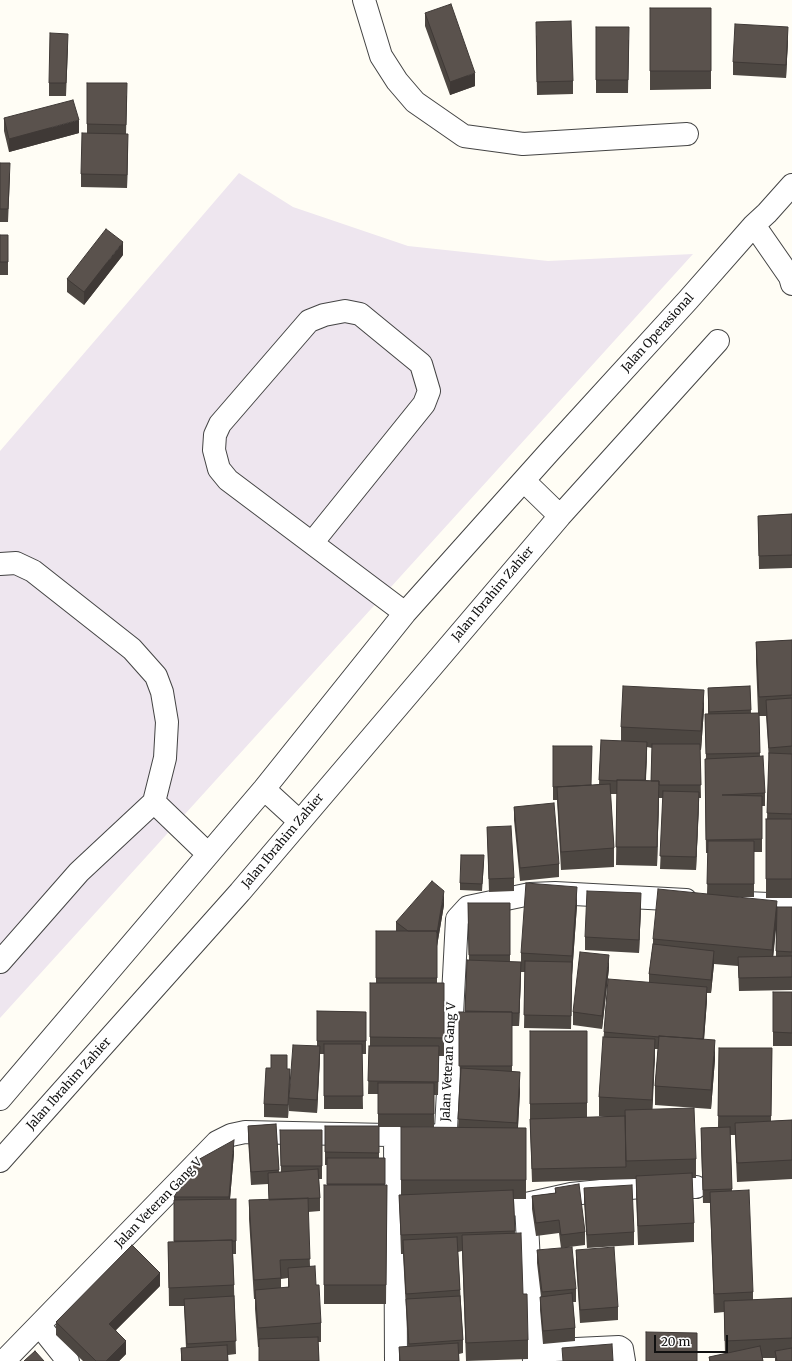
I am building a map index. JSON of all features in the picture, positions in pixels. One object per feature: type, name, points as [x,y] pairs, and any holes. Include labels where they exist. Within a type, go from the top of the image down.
[{"type":"street","points":[[364,0],[382,56],[397,81],[415,102],[464,136],[523,144],[687,134]]},
{"type":"street","name":"Jalan Operasional","points":[[524,481],[754,225],[792,185]]},
{"type":"street","points":[[754,225],[790,278],[792,284]]},
{"type":"street","points":[[312,543],[424,404],[429,391],[421,364],[360,314],[345,311],[324,315],[309,321],[220,424],[215,435],[214,450],[219,470],[228,480],[405,613]]},
{"type":"street","points":[[0,1099],[207,853],[264,789],[405,613],[524,481],[560,516],[718,341]]},
{"type":"street","name":"Jalan Ibrahim Zahier","points":[[0,1161],[240,892],[560,516]]},
{"type":"street","points":[[0,564],[16,563],[34,570],[132,649],[156,676],[162,692],[167,722],[165,758],[154,802],[79,872],[0,962]]},
{"type":"street","points":[[264,789],[299,821]]},
{"type":"street","points":[[154,802],[207,853]]},
{"type":"street","name":"Jalan Veteran Gang V","points":[[4,1361],[40,1326],[217,1142],[231,1135],[245,1132],[436,1136],[446,1129],[457,919],[468,907],[530,894],[555,893],[705,901]]},
{"type":"street","points":[[729,902],[792,905]]},
{"type":"street","points":[[395,1134],[394,1207],[396,1361]]},
{"type":"street","points":[[394,1207],[526,1204],[571,1194],[634,1188],[696,1187]]},
{"type":"street","points":[[526,1204],[534,1356],[619,1347],[622,1349],[624,1361]]},
{"type":"street","points":[[40,1326],[68,1361]]},
{"type":"shaded area","points":[[239,173],[293,207],[408,246],[548,261],[693,254],[0,1018],[0,451]]},
{"type":"building","points":[[451,4],[475,73],[450,82],[425,13]]},
{"type":"building","points":[[650,8],[711,8],[711,71],[650,71]]},
{"type":"building","points":[[571,21],[573,81],[537,82],[536,22]]},
{"type":"building","points":[[735,24],[788,27],[786,65],[733,62]]},
{"type":"building","points":[[596,27],[629,27],[628,80],[596,80]]},
{"type":"building","points":[[50,33],[68,34],[66,83],[49,83]]},
{"type":"building","points":[[87,83],[127,83],[126,125],[87,124]]},
{"type":"building","points":[[73,100],[79,120],[9,139],[4,118]]},
{"type":"building","points":[[82,133],[128,134],[127,175],[81,174]]},
{"type":"building","points":[[0,163],[10,163],[8,209],[0,209]]},
{"type":"building","points":[[106,229],[123,242],[84,292],[67,279]]},
{"type":"building","points":[[0,235],[8,235],[8,262],[0,262]]},
{"type":"building","points":[[792,514],[792,555],[759,556],[758,516]]},
{"type":"building","points":[[792,640],[792,695],[759,697],[756,642]]},
{"type":"building","points":[[623,686],[704,690],[701,731],[621,727]]},
{"type":"building","points":[[750,686],[751,710],[709,712],[708,688]]},
{"type":"building","points":[[792,698],[792,746],[769,748],[766,700]]},
{"type":"building","points":[[759,713],[760,753],[706,754],[705,714]]},
{"type":"building","points":[[601,740],[647,742],[645,780],[599,780]]},
{"type":"building","points":[[652,744],[700,744],[701,785],[659,785],[659,781],[651,781]]},
{"type":"building","points":[[553,746],[592,746],[591,785],[553,787]]},
{"type":"building","points":[[769,753],[792,754],[792,814],[767,813]]},
{"type":"building","points":[[763,756],[765,793],[722,795],[762,796],[762,839],[706,840],[705,759]]},
{"type":"building","points":[[617,780],[659,781],[657,847],[616,847]]},
{"type":"building","points":[[610,784],[614,848],[561,852],[557,787]]},
{"type":"building","points":[[663,791],[699,792],[696,857],[660,856]]},
{"type":"building","points":[[554,803],[559,864],[520,868],[514,807]]},
{"type":"building","points":[[766,819],[792,819],[792,879],[766,879]]},
{"type":"building","points":[[511,826],[514,878],[489,879],[487,827]]},
{"type":"building","points":[[708,841],[754,841],[754,884],[707,884]]},
{"type":"building","points":[[461,855],[484,855],[482,884],[460,883]]},
{"type":"building","points":[[432,881],[444,891],[437,933],[437,931],[408,931],[396,922]]},
{"type":"building","points":[[526,883],[577,887],[572,956],[521,953]]},
{"type":"building","points":[[658,889],[777,901],[772,950],[653,939]]},
{"type":"building","points":[[587,891],[641,893],[639,940],[585,937]]},
{"type":"building","points":[[468,903],[510,903],[510,955],[469,955]]},
{"type":"building","points":[[777,907],[792,907],[792,952],[776,951]]},
{"type":"building","points":[[376,931],[437,931],[437,978],[376,978]]},
{"type":"building","points":[[653,944],[714,951],[711,980],[649,974]]},
{"type":"building","points":[[580,952],[609,955],[602,1016],[573,1012]]},
{"type":"building","points":[[792,956],[792,977],[739,978],[738,957]]},
{"type":"building","points":[[467,960],[521,962],[519,1013],[465,1011]]},
{"type":"building","points":[[525,961],[572,962],[571,1016],[524,1015]]},
{"type":"building","points":[[608,979],[707,987],[703,1039],[604,1032]]},
{"type":"building","points":[[370,983],[444,983],[444,1038],[370,1037]]},
{"type":"building","points":[[773,992],[792,992],[792,1033],[773,1032]]},
{"type":"building","points":[[317,1011],[366,1012],[366,1041],[317,1041]]},
{"type":"building","points":[[459,1012],[512,1012],[512,1066],[459,1066]]},
{"type":"building","points":[[530,1031],[587,1031],[587,1103],[530,1104]]},
{"type":"building","points":[[659,1036],[715,1040],[711,1090],[655,1086]]},
{"type":"building","points":[[603,1037],[655,1039],[652,1100],[599,1097]]},
{"type":"building","points":[[324,1044],[362,1044],[363,1096],[324,1096]]},
{"type":"building","points":[[293,1045],[320,1046],[317,1100],[289,1098]]},
{"type":"building","points":[[369,1046],[439,1046],[438,1082],[368,1081]]},
{"type":"building","points":[[719,1048],[772,1048],[771,1116],[718,1116]]},
{"type":"building","points":[[271,1055],[287,1055],[287,1069],[290,1069],[288,1105],[264,1104],[266,1068],[271,1068]]},
{"type":"building","points":[[461,1068],[520,1072],[517,1123],[458,1119]]},
{"type":"building","points":[[378,1083],[434,1083],[434,1114],[378,1114]]},
{"type":"building","points":[[694,1108],[696,1159],[626,1161],[625,1110]]},
{"type":"building","points":[[625,1116],[626,1167],[532,1169],[530,1119]]},
{"type":"building","points":[[792,1120],[792,1160],[737,1163],[735,1123]]},
{"type":"building","points":[[276,1124],[279,1170],[251,1172],[248,1126]]},
{"type":"building","points":[[325,1126],[379,1126],[379,1153],[325,1152]]},
{"type":"building","points":[[401,1127],[526,1128],[526,1180],[401,1180]]},
{"type":"building","points":[[730,1127],[732,1189],[703,1190],[701,1128]]},
{"type":"building","points":[[280,1130],[322,1130],[322,1166],[281,1166]]},
{"type":"building","points":[[234,1140],[229,1197],[174,1197],[196,1161]]},
{"type":"building","points":[[327,1158],[385,1158],[385,1184],[327,1184]]},
{"type":"building","points":[[318,1169],[320,1198],[269,1200],[268,1173]]},
{"type":"building","points":[[692,1173],[694,1223],[638,1226],[636,1176]]},
{"type":"building","points":[[579,1184],[585,1232],[561,1235],[559,1220],[536,1223],[532,1196],[556,1193],[555,1188]]},
{"type":"building","points":[[324,1185],[387,1185],[386,1285],[324,1285]]},
{"type":"building","points":[[632,1185],[634,1232],[587,1235],[584,1188]]},
{"type":"building","points":[[513,1190],[515,1231],[401,1235],[399,1195]]},
{"type":"building","points":[[749,1190],[753,1292],[714,1294],[710,1192]]},
{"type":"building","points":[[308,1198],[310,1259],[280,1260],[281,1278],[254,1280],[249,1200]]},
{"type":"building","points":[[236,1199],[236,1241],[174,1241],[174,1200]]},
{"type":"building","points":[[521,1233],[523,1294],[527,1294],[528,1340],[466,1343],[462,1235]]},
{"type":"building","points":[[457,1237],[460,1290],[406,1294],[403,1240]]},
{"type":"building","points":[[232,1240],[234,1285],[169,1288],[168,1242]]},
{"type":"building","points":[[132,1245],[160,1273],[109,1324],[126,1341],[106,1361],[96,1361],[56,1322]]},
{"type":"building","points":[[572,1247],[576,1289],[542,1292],[537,1250]]},
{"type":"building","points":[[614,1247],[618,1307],[580,1310],[576,1250]]},
{"type":"building","points":[[315,1266],[316,1285],[319,1285],[321,1323],[258,1328],[255,1290],[289,1287],[288,1268]]},
{"type":"building","points":[[572,1293],[575,1328],[543,1331],[540,1297]]},
{"type":"building","points":[[234,1296],[236,1341],[187,1344],[184,1299]]},
{"type":"building","points":[[460,1296],[463,1340],[409,1344],[406,1299]]},
{"type":"building","points":[[792,1298],[792,1338],[725,1341],[724,1301]]},
{"type":"building","points":[[646,1332],[697,1333],[697,1361],[646,1361]]},
{"type":"building","points":[[318,1337],[319,1361],[259,1361],[259,1339]]},
{"type":"building","points":[[458,1343],[459,1361],[400,1361],[399,1347]]},
{"type":"building","points":[[612,1344],[613,1361],[563,1361],[562,1348]]},
{"type":"building","points":[[227,1345],[228,1361],[182,1361],[181,1348]]},
{"type":"building","points":[[760,1346],[763,1361],[710,1361],[709,1357]]},
{"type":"building","points":[[792,1348],[792,1361],[777,1361],[775,1351]]},
{"type":"building","points":[[35,1351],[44,1361],[24,1361]]}]
